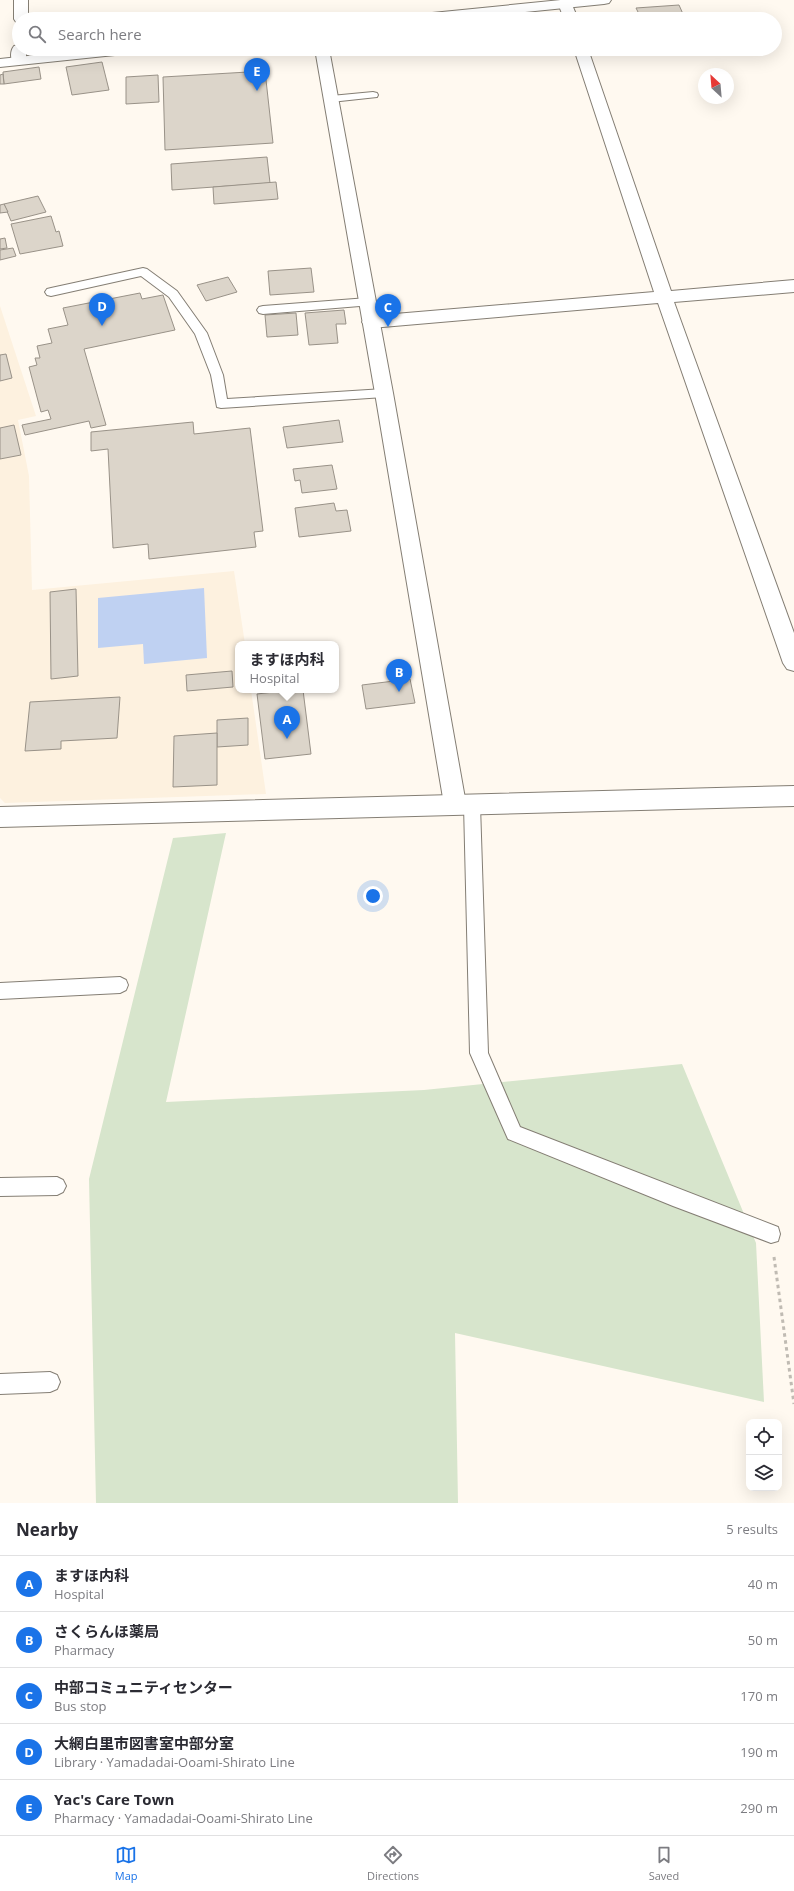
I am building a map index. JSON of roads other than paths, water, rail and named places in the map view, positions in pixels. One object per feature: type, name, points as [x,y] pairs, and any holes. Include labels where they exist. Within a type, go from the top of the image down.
[{"type":"street","points":[[21,0],[21,12]]},
{"type":"street","points":[[479,12],[604,0]]},
{"type":"street","points":[[565,3],[568,12]]},
{"type":"street","points":[[0,63],[17,56]]},
{"type":"street","points":[[323,56],[384,393],[464,804]]},
{"type":"street","points":[[583,56],[664,297],[726,467],[794,663]]},
{"type":"street","points":[[371,322],[794,286]]},
{"type":"street","points":[[0,817],[794,796]]},
{"type":"lane","points":[[331,99],[373,95]]},
{"type":"lane","points":[[51,292],[143,272],[173,294],[201,333],[217,374],[222,404],[384,393]]},
{"type":"lane","points":[[263,310],[368,302]]},
{"type":"lane","points":[[464,804],[479,1053],[514,1133],[673,1198],[771,1234]]},
{"type":"lane","points":[[0,991],[120,985]]},
{"type":"lane","points":[[0,1187],[57,1186]]},
{"type":"lane","points":[[0,1384],[50,1382]]},
{"type":"water","points":[[204,588],[207,658],[144,664],[143,644],[98,648],[98,598]]},
{"type":"place","name":"Yac's Care Town","points":[[257,91]]},
{"type":"place","name":"大網白里市図書室中部分室","points":[[102,326]]},
{"type":"place","name":"中部コミュニティセンター","points":[[388,327]]},
{"type":"place","name":"さくらんほ薬局","points":[[399,692]]},
{"type":"place","name":"ますほ内科","points":[[287,739]]}]
